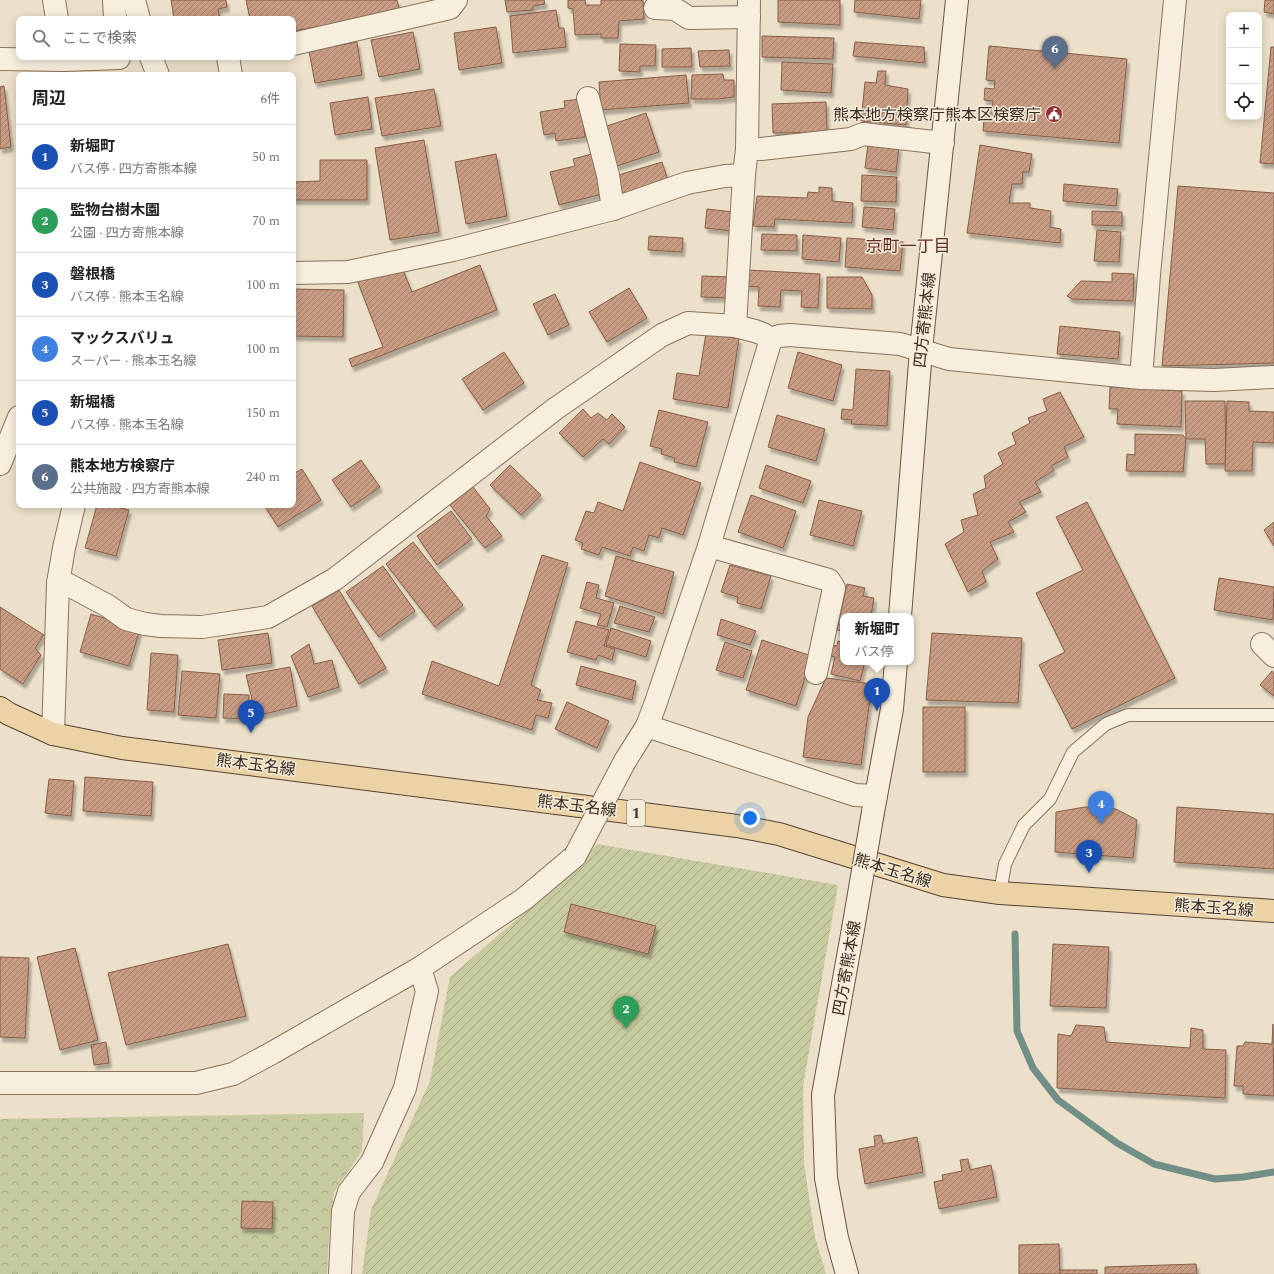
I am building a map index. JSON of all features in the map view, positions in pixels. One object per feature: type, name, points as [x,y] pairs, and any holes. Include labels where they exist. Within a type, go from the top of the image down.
[{"type":"main road","name":"熊本玉名線","points":[[3,716],[53,734],[122,748],[737,826],[779,834],[943,885],[1000,892],[1274,911]]},
{"type":"street","points":[[54,0],[57,16]]},
{"type":"street","points":[[114,0],[115,16]]},
{"type":"street","points":[[134,0],[138,16]]},
{"type":"street","points":[[296,43],[450,8],[456,0]]},
{"type":"street","name":"四方寄熊本線","points":[[900,613],[921,350],[957,0]]},
{"type":"street","points":[[1141,378],[1149,275],[1175,0]]},
{"type":"street","points":[[655,8],[675,9],[689,18],[749,9],[747,149],[744,175],[735,326]]},
{"type":"street","points":[[0,59],[16,59]]},
{"type":"street","points":[[87,60],[119,63]]},
{"type":"street","points":[[152,60],[157,72]]},
{"type":"street","points":[[228,60],[230,72]]},
{"type":"street","points":[[588,98],[608,175],[613,209]]},
{"type":"street","points":[[747,149],[761,149],[851,139],[863,134],[943,143]]},
{"type":"street","points":[[296,273],[356,271],[453,250],[613,209],[687,183],[725,176],[744,175]]},
{"type":"street","points":[[58,583],[67,584],[108,606],[126,619],[145,624],[202,627],[268,617],[335,579],[555,409],[662,335],[688,323],[735,326],[764,334],[770,339]]},
{"type":"street","points":[[770,339],[790,335],[900,344],[950,359],[1141,378],[1214,380],[1274,377]]},
{"type":"street","points":[[0,1083],[196,1083],[233,1074],[420,968],[524,899],[574,856],[625,761],[647,726],[656,705],[708,546],[770,339]]},
{"type":"street","points":[[0,464],[16,424]]},
{"type":"street","points":[[53,734],[58,583],[73,508]]},
{"type":"street","points":[[708,546],[829,580],[834,588],[816,673]]},
{"type":"street","name":"四方寄熊本線","points":[[847,1274],[837,1238],[826,1178],[823,1095],[892,709],[896,665]]},
{"type":"street","points":[[647,726],[855,795],[875,804]]},
{"type":"street","points":[[340,1274],[343,1211],[349,1192],[372,1162],[405,1088],[427,992],[420,968]]},
{"type":"lane","points":[[1000,892],[1005,864],[1024,825],[1050,799],[1073,752],[1106,724],[1128,715],[1274,715]]},
{"type":"green space","points":[[597,844],[838,885],[803,1086],[804,1163],[815,1237],[826,1274],[362,1274],[371,1210],[430,1081],[450,977],[569,874]]},
{"type":"green space","points":[[364,1113],[362,1151],[334,1192],[329,1236],[327,1274],[0,1274],[0,1119]]},
{"type":"building","points":[[171,0],[226,0],[227,7],[218,9],[219,16],[174,16]]},
{"type":"building","points":[[246,0],[397,0],[400,12],[296,30],[296,16],[249,16]]},
{"type":"building","points":[[505,0],[544,0],[545,4],[533,6],[533,10],[507,12]]},
{"type":"building","points":[[568,0],[585,0],[586,5],[601,5],[601,0],[643,0],[644,19],[619,21],[618,38],[601,38],[601,34],[575,35],[573,9],[568,8]]},
{"type":"building","points":[[778,0],[840,0],[840,25],[778,22]]},
{"type":"building","points":[[855,0],[921,0],[919,19],[854,12]]},
{"type":"building","points":[[1265,0],[1274,0],[1274,14],[1264,12]]},
{"type":"building","points":[[556,10],[559,28],[564,28],[566,47],[513,53],[510,16]]},
{"type":"building","points":[[496,27],[502,63],[459,70],[454,33]]},
{"type":"building","points":[[413,32],[420,69],[379,77],[371,40]]},
{"type":"building","points":[[762,36],[834,38],[833,59],[762,57]]},
{"type":"building","points":[[357,42],[362,75],[315,83],[309,51]]},
{"type":"building","points":[[855,42],[924,47],[925,63],[853,56]]},
{"type":"building","points":[[620,44],[656,45],[655,66],[640,66],[640,72],[619,71]]},
{"type":"building","points":[[989,46],[1127,59],[1119,143],[983,131],[985,108],[992,109],[993,101],[984,100],[985,88],[994,89],[995,81],[986,80]]},
{"type":"building","points":[[1271,47],[1274,47],[1274,164],[1260,163]]},
{"type":"building","points":[[691,48],[692,67],[662,67],[662,49]]},
{"type":"building","points":[[729,50],[730,66],[700,67],[698,51]]},
{"type":"building","points":[[782,62],[833,64],[831,93],[781,90]]},
{"type":"building","points":[[878,71],[886,71],[885,85],[908,89],[906,125],[861,121],[865,82],[876,83]]},
{"type":"building","points":[[723,74],[724,80],[734,80],[734,97],[718,99],[691,99],[692,75]]},
{"type":"building","points":[[686,75],[689,103],[601,110],[599,82]]},
{"type":"building","points":[[4,86],[11,147],[0,149],[0,87]]},
{"type":"building","points":[[434,89],[441,126],[382,136],[375,98]]},
{"type":"building","points":[[368,97],[372,129],[335,135],[330,103]]},
{"type":"building","points":[[580,99],[585,137],[556,141],[555,133],[544,135],[540,112],[565,108],[564,101]]},
{"type":"building","points":[[826,102],[827,132],[773,133],[772,104]]},
{"type":"building","points":[[646,113],[659,152],[617,166],[604,127]]},
{"type":"building","points":[[424,140],[439,232],[390,240],[375,148]]},
{"type":"building","points":[[868,144],[899,147],[896,172],[865,168]]},
{"type":"building","points":[[980,145],[1032,154],[1029,172],[1023,172],[1022,184],[1012,184],[1009,203],[1030,203],[1030,208],[1051,211],[1050,227],[1061,229],[1060,243],[967,233]]},
{"type":"building","points":[[496,154],[507,216],[466,224],[455,162]]},
{"type":"building","points":[[592,154],[602,194],[559,205],[550,172],[575,166],[573,159]]},
{"type":"building","points":[[320,160],[367,160],[367,200],[296,200],[296,182],[320,181]]},
{"type":"building","points":[[662,162],[669,184],[622,199],[615,176]]},
{"type":"building","points":[[862,175],[897,177],[896,202],[861,201]]},
{"type":"building","points":[[1064,184],[1118,189],[1116,206],[1063,201]]},
{"type":"building","points":[[1178,186],[1274,193],[1274,363],[1162,366]]},
{"type":"building","points":[[819,187],[832,188],[832,201],[853,203],[852,223],[775,219],[774,227],[753,226],[757,196],[807,198],[808,192],[819,193]]},
{"type":"building","points":[[864,207],[895,209],[893,230],[862,227]]},
{"type":"building","points":[[707,209],[734,212],[732,231],[705,228]]},
{"type":"building","points":[[1092,211],[1122,212],[1122,226],[1092,225]]},
{"type":"building","points":[[1097,230],[1121,232],[1119,262],[1094,261]]},
{"type":"building","points":[[762,234],[797,235],[797,251],[761,250]]},
{"type":"building","points":[[803,235],[841,238],[839,262],[802,259]]},
{"type":"building","points":[[649,236],[683,238],[682,252],[648,250]]},
{"type":"building","points":[[847,238],[903,242],[900,271],[845,267]]},
{"type":"building","points":[[400,263],[412,292],[480,265],[497,310],[352,367],[349,359],[383,347],[357,280]]},
{"type":"building","points":[[747,270],[820,274],[818,308],[801,307],[802,291],[781,290],[780,307],[758,306],[759,287],[746,286]]},
{"type":"building","points":[[1112,273],[1134,274],[1133,301],[1072,299],[1067,296],[1081,281],[1112,282]]},
{"type":"building","points":[[702,276],[730,277],[729,298],[701,297]]},
{"type":"building","points":[[827,277],[862,277],[872,295],[872,309],[827,308]]},
{"type":"building","points":[[629,288],[647,318],[607,342],[589,312]]},
{"type":"building","points":[[296,289],[344,290],[343,337],[296,336]]},
{"type":"building","points":[[555,294],[569,325],[548,335],[533,304]]},
{"type":"building","points":[[1060,326],[1120,332],[1118,359],[1057,354]]},
{"type":"building","points":[[706,333],[739,339],[728,408],[673,399],[677,373],[699,376]]},
{"type":"building","points":[[504,352],[524,383],[483,410],[462,379]]},
{"type":"building","points":[[798,352],[842,365],[833,401],[788,388]]},
{"type":"building","points":[[856,369],[890,371],[887,426],[851,424],[852,420],[841,419],[842,409],[853,410]]},
{"type":"building","points":[[1110,387],[1182,391],[1181,427],[1117,424],[1118,409],[1109,409]]},
{"type":"building","points":[[1060,392],[1084,437],[1064,447],[1068,457],[1051,466],[1054,470],[1035,482],[1041,492],[1019,502],[1026,512],[1008,522],[1014,532],[990,542],[998,559],[982,571],[986,582],[968,592],[945,544],[964,532],[961,520],[978,515],[973,494],[986,488],[984,476],[1003,464],[998,453],[1016,444],[1012,433],[1030,423],[1028,418],[1047,411],[1043,399]]},
{"type":"building","points":[[1185,401],[1225,401],[1226,464],[1206,464],[1205,439],[1186,439]]},
{"type":"building","points":[[1227,401],[1249,402],[1249,411],[1274,412],[1274,443],[1253,442],[1252,471],[1225,471]]},
{"type":"building","points":[[583,409],[591,418],[598,413],[607,420],[612,414],[625,427],[609,444],[603,439],[583,457],[559,433]]},
{"type":"building","points":[[659,410],[708,422],[696,467],[674,462],[675,458],[661,454],[662,449],[650,446]]},
{"type":"building","points":[[777,415],[825,429],[816,461],[768,447]]},
{"type":"building","points":[[1135,434],[1183,435],[1186,439],[1183,472],[1126,471],[1127,454],[1135,455]]},
{"type":"building","points":[[361,460],[380,487],[351,507],[332,480]]},
{"type":"building","points":[[640,462],[701,483],[683,535],[662,528],[659,538],[649,535],[644,551],[633,547],[630,556],[602,547],[599,555],[581,549],[583,543],[575,540],[586,511],[594,513],[598,502],[623,511]]},
{"type":"building","points":[[510,465],[541,495],[521,515],[490,485]]},
{"type":"building","points":[[766,465],[811,481],[803,503],[759,488]]},
{"type":"building","points":[[302,469],[321,500],[278,527],[266,508],[296,508],[296,472]]},
{"type":"building","points":[[473,487],[490,509],[486,516],[502,536],[485,548],[450,505]]},
{"type":"building","points":[[751,495],[796,511],[783,548],[738,532]]},
{"type":"building","points":[[819,500],[862,511],[853,546],[810,535]]},
{"type":"building","points":[[1087,502],[1175,678],[1072,729],[1039,665],[1065,652],[1036,593],[1083,570],[1056,517]]},
{"type":"building","points":[[96,508],[121,508],[129,510],[116,556],[85,548]]},
{"type":"building","points":[[451,511],[472,539],[437,565],[417,536]]},
{"type":"building","points":[[1274,522],[1274,546],[1264,530]]},
{"type":"building","points":[[413,542],[463,605],[435,627],[386,564]]},
{"type":"building","points":[[542,555],[568,563],[531,685],[541,690],[537,700],[552,703],[548,718],[536,715],[532,730],[422,694],[432,661],[499,686]]},
{"type":"building","points":[[616,556],[674,572],[663,614],[605,596]]},
{"type":"building","points":[[730,565],[771,576],[761,609],[737,603],[738,597],[721,592]]},
{"type":"building","points":[[383,566],[415,611],[379,637],[346,592]]},
{"type":"building","points":[[1219,578],[1274,587],[1273,620],[1214,610]]},
{"type":"building","points":[[587,582],[599,585],[596,598],[614,603],[607,627],[597,625],[601,614],[580,608]]},
{"type":"building","points":[[847,584],[865,588],[863,596],[874,598],[872,613],[841,613]]},
{"type":"building","points":[[339,590],[386,668],[359,684],[312,606]]},
{"type":"building","points":[[620,606],[655,617],[649,632],[614,623]]},
{"type":"building","points":[[0,607],[44,635],[35,648],[41,655],[23,684],[0,669]]},
{"type":"building","points":[[91,614],[140,629],[129,666],[80,652]]},
{"type":"building","points":[[840,616],[840,630],[837,630]]},
{"type":"building","points":[[721,619],[756,631],[750,645],[717,635]]},
{"type":"building","points":[[576,621],[609,630],[604,646],[615,649],[612,660],[598,655],[596,660],[567,652]]},
{"type":"building","points":[[611,628],[651,641],[646,657],[606,645]]},
{"type":"building","points":[[268,633],[272,663],[222,670],[218,640]]},
{"type":"building","points":[[932,633],[1022,638],[1018,703],[926,700]]},
{"type":"building","points":[[762,640],[812,656],[796,706],[746,690]]},
{"type":"building","points":[[838,641],[840,641],[840,665],[864,665],[860,681],[831,674],[835,657],[829,656],[832,645],[837,646]]},
{"type":"building","points":[[725,642],[752,651],[743,678],[716,670]]},
{"type":"building","points":[[309,644],[314,664],[332,660],[339,687],[308,697],[291,656]]},
{"type":"building","points":[[151,653],[178,655],[174,712],[147,710]]},
{"type":"building","points":[[581,666],[636,681],[632,700],[576,685]]},
{"type":"building","points":[[290,667],[297,706],[256,716],[246,675]]},
{"type":"building","points":[[182,671],[220,674],[216,718],[178,715]]},
{"type":"building","points":[[1272,671],[1274,674],[1274,696],[1260,685]]},
{"type":"building","points":[[826,678],[872,684],[861,765],[803,757],[808,717]]},
{"type":"building","points":[[224,694],[249,695],[248,719],[223,718]]},
{"type":"building","points":[[567,702],[609,721],[597,748],[555,729]]},
{"type":"building","points":[[923,707],[965,707],[965,772],[923,772]]},
{"type":"building","points":[[85,777],[153,782],[151,816],[83,811]]},
{"type":"building","points":[[49,779],[74,781],[71,816],[45,813]]},
{"type":"building","points":[[1085,807],[1116,809],[1137,820],[1133,858],[1055,852],[1056,812]]},
{"type":"building","points":[[1177,807],[1274,814],[1274,869],[1174,862]]},
{"type":"building","points":[[571,904],[656,926],[648,954],[564,932]]},
{"type":"building","points":[[228,944],[246,1016],[126,1045],[108,973]]},
{"type":"building","points":[[1053,944],[1109,947],[1106,1008],[1050,1006]]},
{"type":"building","points":[[75,948],[98,1040],[60,1050],[37,957]]},
{"type":"building","points":[[0,957],[29,958],[25,1038],[0,1037]]},
{"type":"building","points":[[1273,1024],[1274,1096],[1243,1094],[1243,1086],[1234,1086],[1237,1046],[1243,1046],[1245,1042],[1272,1044]]},
{"type":"building","points":[[1076,1025],[1104,1027],[1106,1042],[1190,1048],[1191,1028],[1203,1030],[1203,1049],[1226,1050],[1225,1098],[1057,1088],[1058,1034],[1071,1036]]},
{"type":"building","points":[[106,1042],[109,1063],[94,1065],[91,1045]]},
{"type":"building","points":[[881,1135],[883,1144],[917,1137],[923,1172],[865,1184],[859,1149],[875,1146],[874,1136]]},
{"type":"building","points":[[968,1159],[970,1170],[991,1165],[997,1197],[939,1209],[934,1182],[943,1180],[942,1175],[962,1171],[960,1160]]},
{"type":"building","points":[[242,1201],[273,1202],[272,1229],[241,1228]]},
{"type":"building","points":[[1059,1244],[1060,1274],[1019,1274],[1019,1245]]},
{"type":"building","points":[[1196,1264],[1197,1274],[1105,1274],[1105,1267]]},
{"type":"building","points":[[1060,1270],[1097,1270],[1097,1274],[1060,1274]]},
{"type":"waterway","points":[[1015,934],[1017,1031],[1033,1068],[1058,1100],[1117,1143],[1154,1164],[1215,1179],[1243,1177],[1274,1172]]},
{"type":"place","name":"熊本地方検察庁","points":[[1055,69]]},
{"type":"place","name":"熊本地方検察庁熊本区検察庁","points":[[1054,114]]},
{"type":"place","name":"新堀町","points":[[877,711]]},
{"type":"place","name":"新堀橋","points":[[251,733]]},
{"type":"place","name":"マックスバリュ","points":[[1101,824]]},
{"type":"place","name":"磐根橋","points":[[1089,873]]},
{"type":"place","name":"監物台樹木園","points":[[626,1029]]},
{"type":"district","name":"京町一丁目","points":[[908,246]]}]
